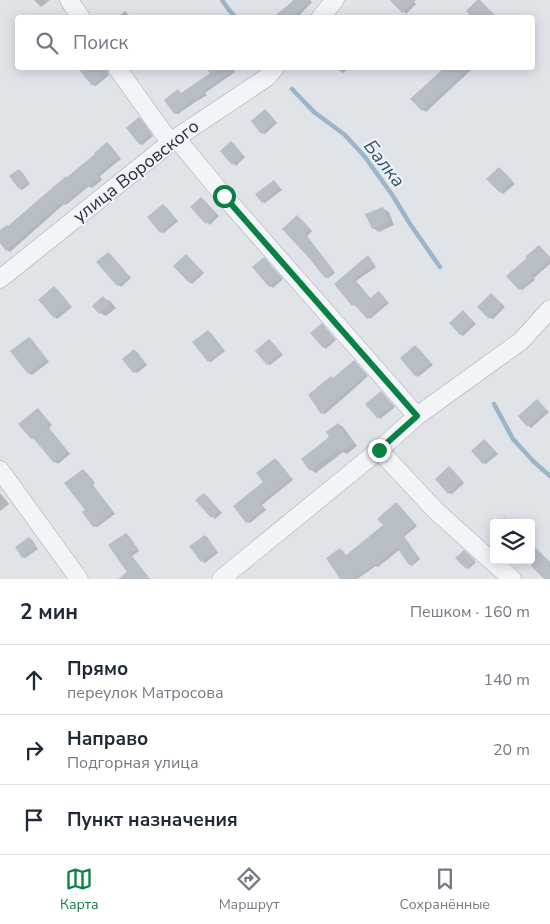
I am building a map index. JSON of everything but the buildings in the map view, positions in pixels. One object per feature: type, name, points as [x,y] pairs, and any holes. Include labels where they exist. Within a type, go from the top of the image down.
[{"type":"street","points":[[69,0],[80,15]]},
{"type":"street","points":[[323,15],[336,0]]},
{"type":"street","points":[[119,70],[173,140],[417,416]]},
{"type":"street","name":"улица Воровского","points":[[0,279],[173,140],[266,78],[273,70]]},
{"type":"street","points":[[221,579],[379,450],[417,416],[521,341],[550,309]]},
{"type":"street","points":[[379,450],[436,511],[512,579]]},
{"type":"street","points":[[0,470],[79,579]]},
{"type":"waterway","name":"Балка","points":[[222,0],[233,15]]},
{"type":"waterway","name":"Балка","points":[[292,89],[314,112],[345,135],[365,157],[440,267]]},
{"type":"waterway","points":[[494,404],[513,439],[550,476]]},
{"type":"route","points":[[224,196],[417,416],[379,450]]}]
